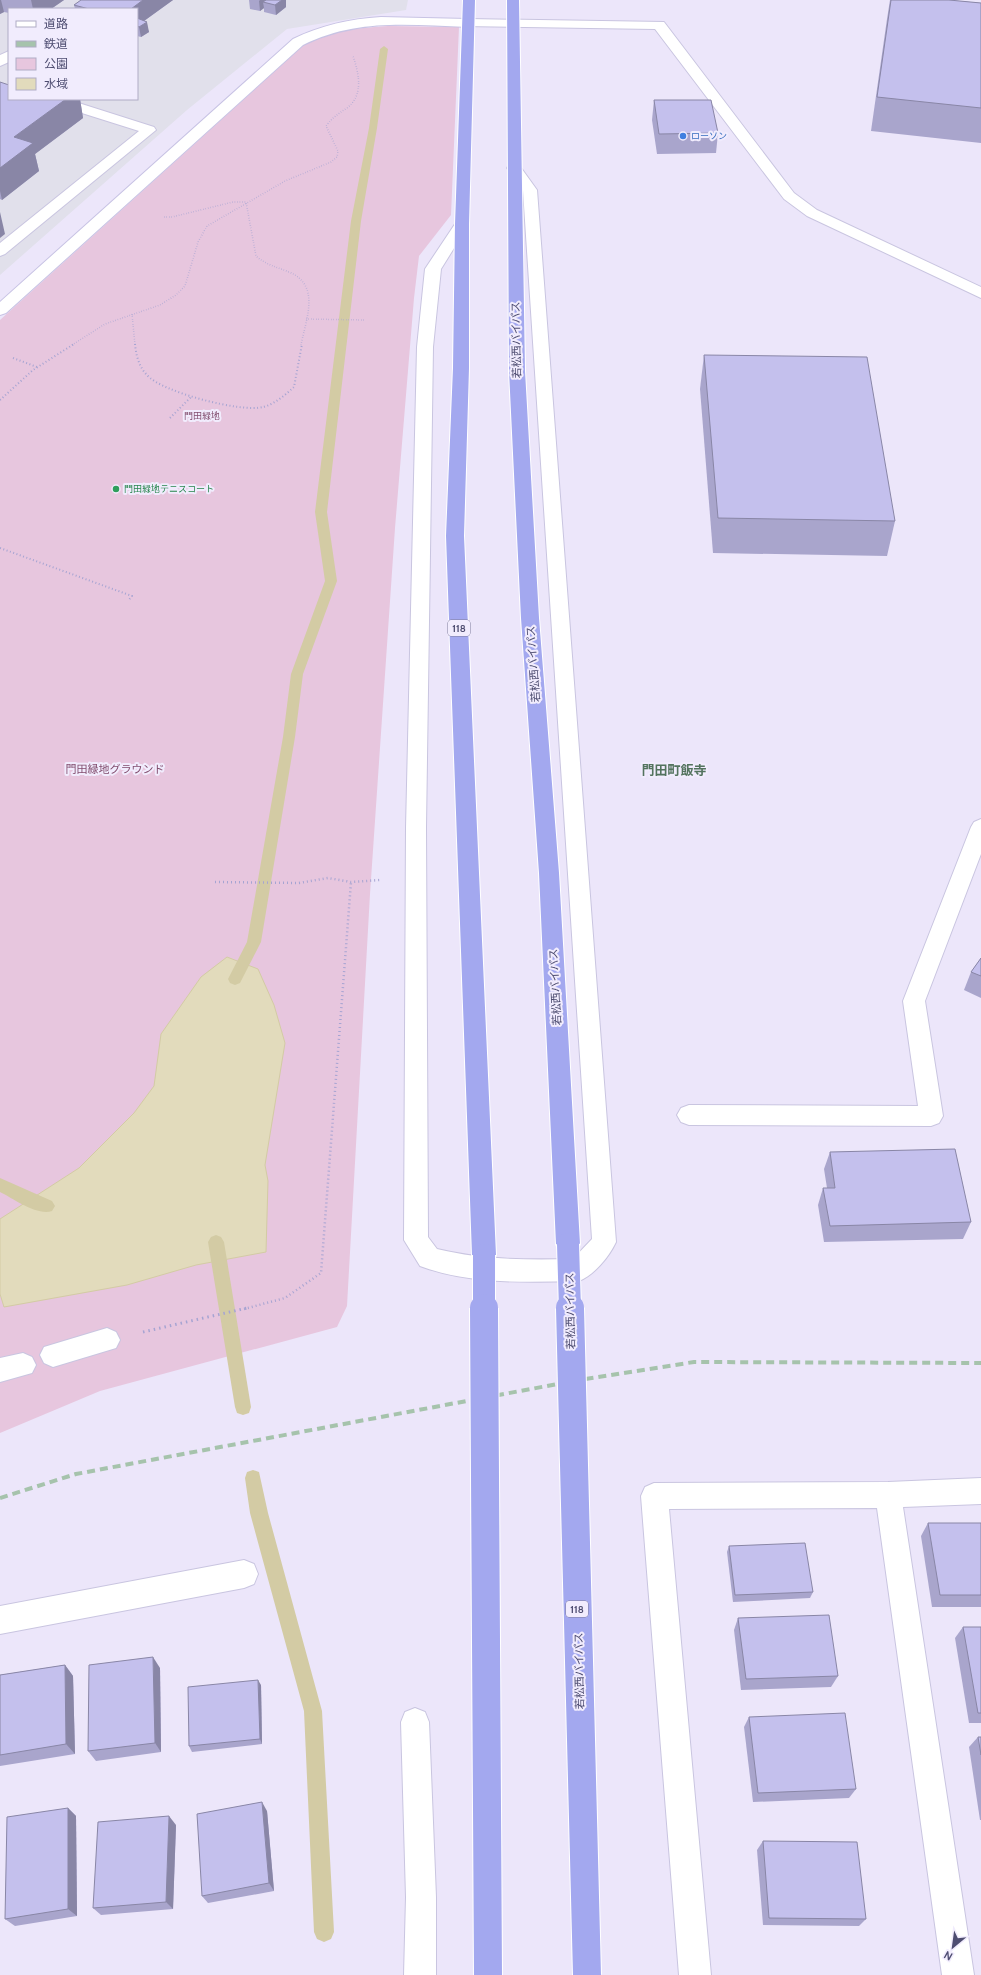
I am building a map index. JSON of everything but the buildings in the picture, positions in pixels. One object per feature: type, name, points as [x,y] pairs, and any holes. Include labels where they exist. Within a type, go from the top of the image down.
[{"type":"highway","name":"118","points":[[469,0],[462,224],[461,368],[455,536],[484,1255],[488,1975]]},
{"type":"highway","name":"若松西バイパス","points":[[513,0],[512,24],[517,371],[530,618],[549,873],[568,1244],[586,1975]]},
{"type":"street","points":[[0,310],[298,42],[311,34],[341,26],[394,22],[659,25],[789,196],[812,214],[981,293]]},
{"type":"street","points":[[0,62],[8,56]]},
{"type":"street","points":[[0,251],[149,130],[55,100]]},
{"type":"street","points":[[462,224],[433,270],[425,347],[416,828],[416,1240],[429,1258],[466,1267],[518,1271],[579,1270],[604,1242],[530,190],[514,168]]},
{"type":"street","points":[[690,1115],[931,1116],[914,1001],[981,827]]},
{"type":"street","points":[[53,1355],[107,1340]]},
{"type":"street","points":[[695,1975],[654,1496],[888,1495],[981,1491]]},
{"type":"street","points":[[888,1495],[958,1975]]},
{"type":"street","points":[[0,1620],[244,1574]]},
{"type":"street","points":[[415,1722],[421,1897],[420,1975]]},
{"type":"path","points":[[0,400],[38,367],[105,324],[160,304],[176,295],[185,286],[198,242],[207,226],[246,202],[285,181],[331,162],[337,157],[338,151],[326,126],[332,116],[354,101],[359,90],[356,64],[341,26]]},
{"type":"path","points":[[164,217],[172,217],[233,202],[246,202]]},
{"type":"path","points":[[132,314],[137,358],[147,377],[159,384],[192,396],[231,407],[257,408],[268,405],[285,396],[294,387],[310,296],[306,284],[293,274],[262,263],[256,256],[246,202]]},
{"type":"path","points":[[306,319],[327,321],[364,320]]},
{"type":"path","points":[[13,358],[38,367]]},
{"type":"path","points":[[170,418],[192,396]]},
{"type":"path","points":[[0,548],[132,596],[128,601]]},
{"type":"path","points":[[215,882],[299,883],[328,878],[351,882],[382,880]]},
{"type":"path","points":[[138,1333],[215,1317],[284,1298],[321,1273],[351,882]]},
{"type":"shaded area","points":[[0,0],[408,0],[406,10],[287,29],[187,110],[0,275]]},
{"type":"green space","name":"門田緑地","points":[[388,26],[459,27],[451,215],[419,256],[414,298],[395,528],[370,894],[347,1306],[337,1327],[100,1391],[0,1433],[0,320],[307,42],[347,30]]},
{"type":"water","points":[[227,957],[258,969],[274,1005],[285,1043],[265,1165],[268,1181],[266,1252],[196,1265],[127,1285],[4,1307],[0,1294],[0,1219],[79,1168],[134,1113],[154,1086],[161,1034],[201,977]]},
{"type":"waterway","points":[[235,979],[254,942],[289,737],[297,674],[331,581],[321,512],[356,221],[373,128],[384,49]]},
{"type":"waterway","points":[[0,1185],[39,1204],[47,1206]]},
{"type":"waterway","points":[[216,1242],[243,1407]]},
{"type":"waterway","points":[[253,1478],[259,1513],[313,1711],[324,1932]]},
{"type":"railway","points":[[0,1498],[76,1474],[579,1380],[694,1362],[981,1363]]},
{"type":"place","name":"ローソン","points":[[683,136]]},
{"type":"place","name":"門田緑地テニスコート","points":[[116,489]]},
{"type":"district","name":"門田町飯寺","points":[[674,770]]},
{"type":"park label","name":"門田緑地グラウンド","points":[[115,769]]}]
